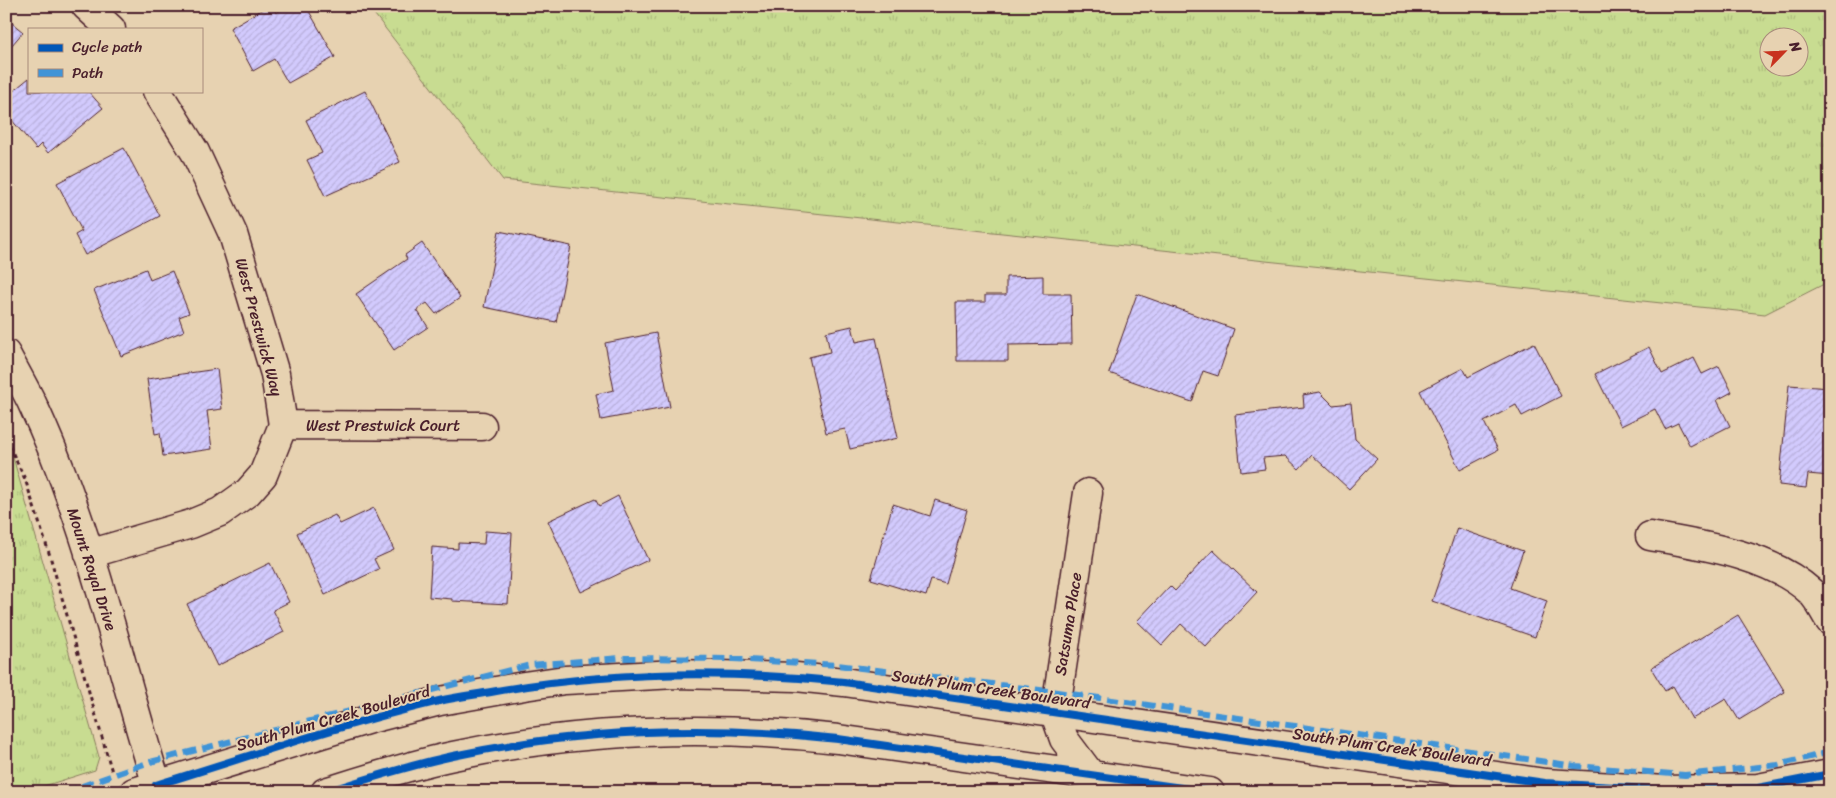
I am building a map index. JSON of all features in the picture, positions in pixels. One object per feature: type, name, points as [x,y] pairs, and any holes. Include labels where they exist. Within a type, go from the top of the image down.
[{"type":"street","points":[[86,6],[110,28]]},
{"type":"street","name":"West Prestwick Way","points":[[158,92],[196,152],[233,234],[275,374],[283,425]]},
{"type":"street","name":"Mount Royal Drive","points":[[6,354],[31,401],[57,464],[89,554],[140,786]]},
{"type":"street","points":[[89,554],[191,524],[220,512],[248,492],[264,474],[283,425]]},
{"type":"street","name":"West Prestwick Court","points":[[283,425],[482,426]]},
{"type":"street","name":"Satsuma Place","points":[[1088,493],[1055,714],[1064,739],[1091,775]]},
{"type":"street","points":[[1650,536],[1724,550],[1786,574],[1812,593],[1830,621]]},
{"type":"street","name":"South Plum Creek Boulevard","points":[[140,786],[370,719],[440,701],[574,679],[676,674],[796,677],[923,692],[1055,714],[1544,788],[1666,790],[1758,788],[1830,774]]},
{"type":"street","points":[[325,792],[386,773],[453,756],[512,745],[571,736],[677,730],[792,734],[838,739],[1210,792]]},
{"type":"path","points":[[6,439],[25,479],[50,556],[140,786]]},
{"type":"green space","points":[[368,6],[1830,6],[1830,281],[1765,314],[503,180]]},
{"type":"green space","points":[[6,433],[99,757],[95,770],[25,792],[6,792]]},
{"type":"building","points":[[268,6],[272,6],[276,13],[288,6],[306,6],[335,57],[288,83],[274,59],[253,71],[230,28]]},
{"type":"building","points":[[6,18],[23,32],[6,52]]},
{"type":"building","points":[[28,79],[28,92],[89,92],[103,108],[48,153],[41,144],[36,149],[6,113],[6,97]]},
{"type":"building","points":[[365,91],[400,162],[325,196],[307,160],[322,153],[306,120]]},
{"type":"building","points":[[124,148],[160,216],[85,255],[75,235],[82,231],[57,183]]},
{"type":"building","points":[[499,231],[571,246],[556,322],[484,307]]},
{"type":"building","points":[[422,243],[460,298],[436,314],[427,303],[417,310],[428,327],[394,350],[356,294],[407,259],[405,255]]},
{"type":"building","points":[[146,269],[150,280],[172,271],[189,313],[179,317],[184,331],[121,356],[94,290]]},
{"type":"building","points":[[1043,276],[1043,294],[1071,294],[1072,344],[1008,345],[1008,361],[957,361],[956,302],[985,302],[985,295],[1006,295],[1006,277]]},
{"type":"building","points":[[1137,294],[1234,329],[1218,376],[1203,371],[1192,402],[1109,373]]},
{"type":"building","points":[[852,326],[856,342],[876,338],[898,438],[850,449],[845,429],[826,433],[809,357],[830,352],[826,332]]},
{"type":"building","points":[[656,333],[670,407],[601,420],[596,394],[614,390],[605,343]]},
{"type":"building","points":[[1534,343],[1561,396],[1522,416],[1516,405],[1484,422],[1498,450],[1460,470],[1420,391],[1463,368],[1468,377]]},
{"type":"building","points":[[1649,347],[1662,374],[1694,358],[1702,374],[1719,366],[1732,392],[1717,400],[1730,426],[1690,446],[1678,423],[1665,429],[1655,409],[1621,426],[1595,374]]},
{"type":"building","points":[[217,369],[222,409],[207,411],[212,449],[163,456],[160,433],[155,434],[147,379]]},
{"type":"building","points":[[1789,385],[1830,388],[1830,476],[1808,474],[1806,488],[1779,485]]},
{"type":"building","points":[[1320,392],[1333,405],[1351,403],[1355,439],[1377,459],[1349,489],[1312,455],[1299,469],[1285,456],[1263,458],[1265,469],[1241,472],[1235,415],[1304,407],[1303,395]]},
{"type":"building","points":[[618,496],[648,560],[581,592],[548,521],[595,499],[599,506]]},
{"type":"building","points":[[935,500],[967,510],[946,584],[931,580],[926,596],[871,579],[893,504],[930,516]]},
{"type":"building","points":[[374,508],[394,550],[374,559],[379,569],[325,595],[297,533],[335,515],[340,524]]},
{"type":"building","points":[[1457,528],[1523,551],[1510,588],[1547,601],[1535,637],[1432,601]]},
{"type":"building","points":[[485,531],[512,533],[508,604],[452,601],[452,599],[429,597],[432,547],[458,549],[458,543],[484,544]]},
{"type":"building","points":[[1213,550],[1257,592],[1206,647],[1181,624],[1162,645],[1137,621],[1170,586],[1175,591]]},
{"type":"building","points":[[270,563],[289,602],[273,610],[284,632],[217,666],[187,604]]},
{"type":"building","points":[[1738,615],[1785,692],[1739,720],[1726,699],[1692,719],[1673,686],[1665,691],[1651,668]]},
{"type":"marked path","points":[[65,792],[150,762],[530,665],[622,658],[733,659],[837,665],[1057,692],[1575,766],[1685,775],[1778,765],[1830,752]]},
{"type":"cycle path","points":[[156,785],[332,730],[445,700],[535,685],[579,680],[623,676],[711,674],[844,682],[1545,783],[1666,790],[1758,788],[1830,774]]},
{"type":"cycle path","points":[[325,792],[421,764],[501,747],[597,735],[693,731],[741,732],[838,739],[1210,792]]}]
